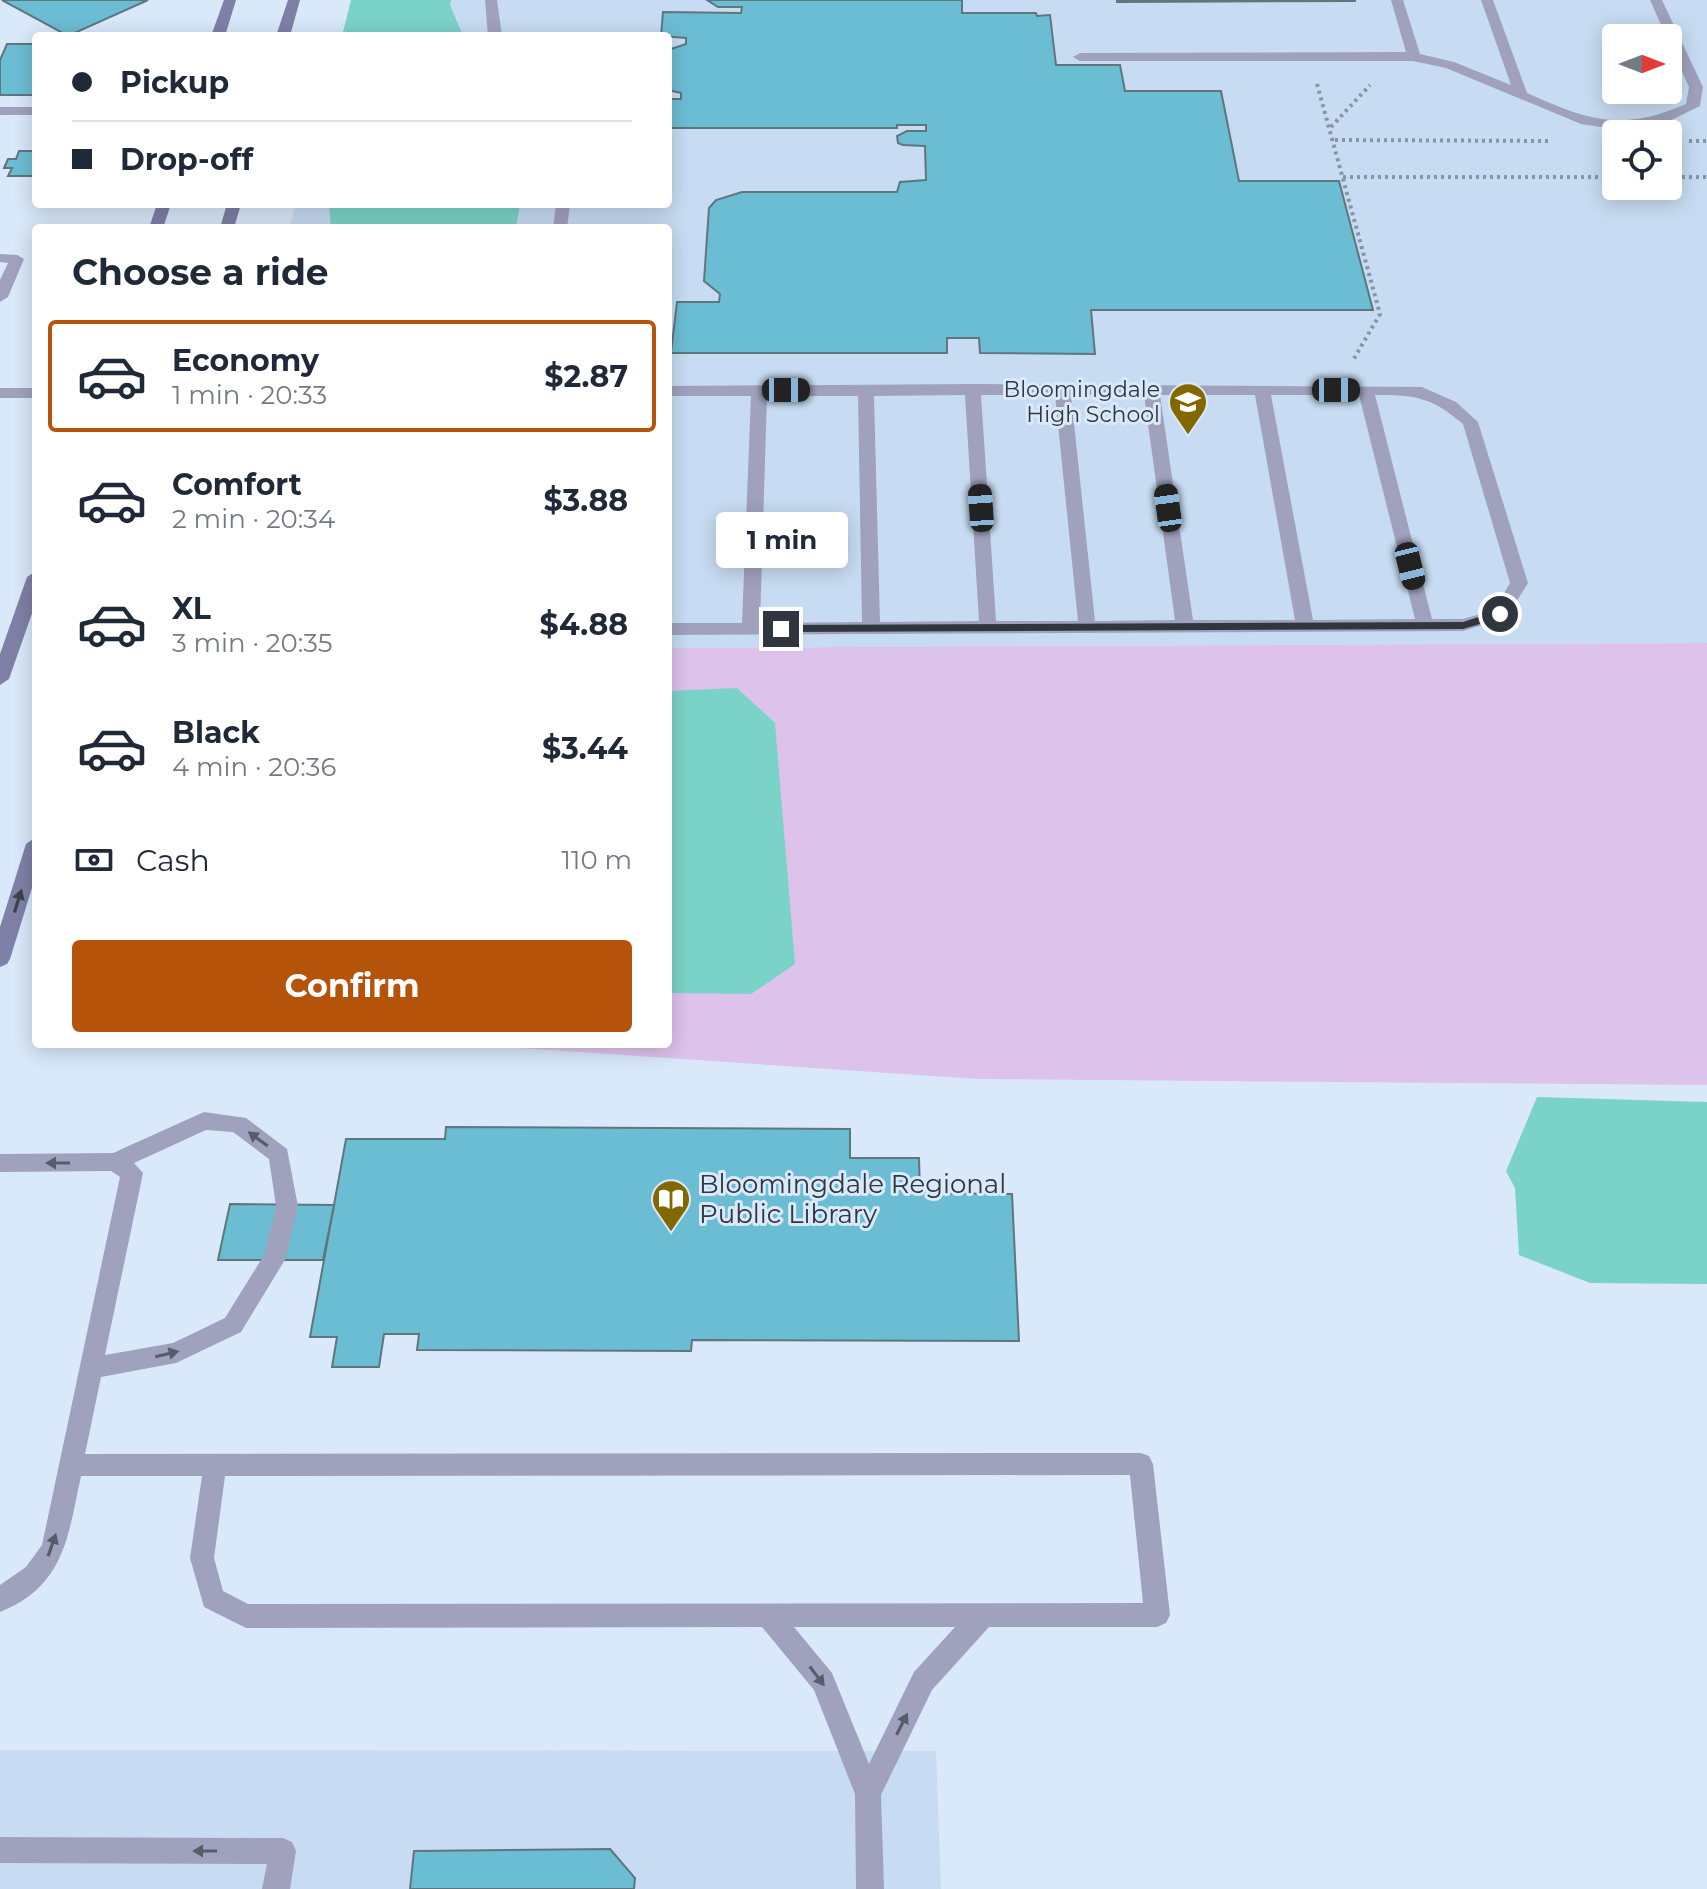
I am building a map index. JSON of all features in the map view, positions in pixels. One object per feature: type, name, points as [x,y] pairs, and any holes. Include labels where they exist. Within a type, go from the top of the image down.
[{"type":"main road","points":[[219,32],[230,0]]},
{"type":"main road","points":[[284,32],[294,0]]},
{"type":"main road","points":[[0,679],[32,588]]},
{"type":"main road","points":[[0,959],[32,857]]},
{"type":"lane","points":[[491,0],[495,32]]},
{"type":"lane","points":[[1397,0],[1414,57]]},
{"type":"lane","points":[[1487,0],[1521,94]]},
{"type":"lane","points":[[1080,57],[1414,57],[1480,75],[1554,111],[1605,127],[1669,121],[1693,106],[1696,87],[1656,0]]},
{"type":"lane","points":[[0,111],[32,111]]},
{"type":"lane","points":[[0,258],[32,258]]},
{"type":"lane","points":[[0,297],[17,259]]},
{"type":"lane","points":[[973,389],[988,627]]},
{"type":"lane","points":[[1062,389],[1087,627]]},
{"type":"lane","points":[[1151,389],[1185,627]]},
{"type":"lane","points":[[751,629],[759,390]]},
{"type":"lane","points":[[866,390],[871,628]]},
{"type":"lane","points":[[1262,390],[1305,626]]},
{"type":"lane","points":[[1366,390],[1425,625]]},
{"type":"lane","points":[[672,391],[1416,390],[1450,405],[1470,422],[1519,583],[1500,614],[1463,625],[672,629]]},
{"type":"lane","points":[[0,393],[32,393]]},
{"type":"lane","points":[[0,1163],[115,1162],[204,1121],[238,1124],[279,1155],[287,1206],[275,1258],[233,1325],[176,1353],[91,1368]]},
{"type":"lane","points":[[0,1600],[35,1575],[53,1550],[132,1173],[115,1162]]},
{"type":"lane","points":[[70,1465],[1141,1464],[1157,1615],[246,1616],[213,1599],[202,1558],[215,1465]]},
{"type":"lane","points":[[768,1615],[823,1682],[868,1794],[870,1889]]},
{"type":"lane","points":[[868,1794],[923,1681],[983,1615]]},
{"type":"lane","points":[[0,1850],[283,1851],[276,1889]]},
{"type":"path","points":[[1309,56],[1335,140],[1380,314],[1336,390]]},
{"type":"path","points":[[1331,127],[1370,85]]},
{"type":"path","points":[[1335,140],[1553,141]]},
{"type":"path","points":[[1343,177],[1602,177]]},
{"type":"path","points":[[1682,177],[1707,177]]},
{"type":"shaded area","points":[[351,0],[451,0],[450,5],[461,32],[343,32]]},
{"type":"shaded area","name":"Bloomingdale High School","points":[[355,0],[1707,0],[1707,643],[672,648],[672,224],[290,224],[295,208],[672,208],[672,32],[345,32]]},
{"type":"shaded area","points":[[329,208],[519,208],[517,224],[331,224]]},
{"type":"shaded area","points":[[1707,643],[1707,1085],[977,1079],[521,1048],[672,1048],[672,648]]},
{"type":"shaded area","points":[[737,688],[775,723],[795,964],[751,994],[672,993],[672,691]]},
{"type":"shaded area","points":[[1537,1097],[1707,1102],[1707,1284],[1590,1283],[1519,1255],[1515,1188],[1506,1171]]},
{"type":"shaded area","points":[[0,1750],[936,1751],[941,1889],[0,1889]]},
{"type":"building","points":[[2,0],[148,0],[77,32],[61,32]]},
{"type":"building","points":[[707,0],[962,0],[962,13],[1050,15],[1056,65],[1120,65],[1125,91],[1221,91],[1239,181],[1339,181],[1373,310],[1091,310],[1095,354],[980,353],[979,338],[947,338],[947,353],[672,353],[677,302],[719,302],[720,294],[704,281],[709,208],[716,200],[742,192],[897,192],[900,182],[926,180],[925,146],[903,145],[898,143],[897,136],[907,131],[926,131],[926,125],[897,125],[897,128],[672,128],[672,99],[681,99],[681,93],[672,91],[672,49],[686,44],[686,38],[672,37],[672,32],[661,32],[663,12],[741,13],[742,7],[718,7]]},
{"type":"building","points":[[1355,0],[1355,1],[1117,2]]},
{"type":"building","points":[[7,44],[32,44],[32,95],[0,95],[0,60]]},
{"type":"building","points":[[19,151],[32,151],[32,176],[8,176],[12,168],[4,168],[8,159],[16,159]]},
{"type":"building","name":"Bloomingdale Regional Public Library","points":[[446,1127],[850,1129],[850,1158],[919,1158],[920,1193],[1012,1194],[1019,1341],[692,1340],[691,1351],[417,1350],[419,1334],[384,1334],[379,1367],[332,1367],[337,1337],[310,1337],[346,1139],[445,1139]]},
{"type":"building","points":[[230,1204],[334,1205],[323,1260],[218,1260]]},
{"type":"building","points":[[610,1849],[635,1878],[634,1889],[410,1889],[414,1851]]},
{"type":"place","name":"Bloomingdale High School","points":[[1188,436]]},
{"type":"place","name":"Bloomingdale Regional Public Library","points":[[671,1233]]},
{"type":"route","points":[[781,629],[1463,625],[1500,614]]}]
